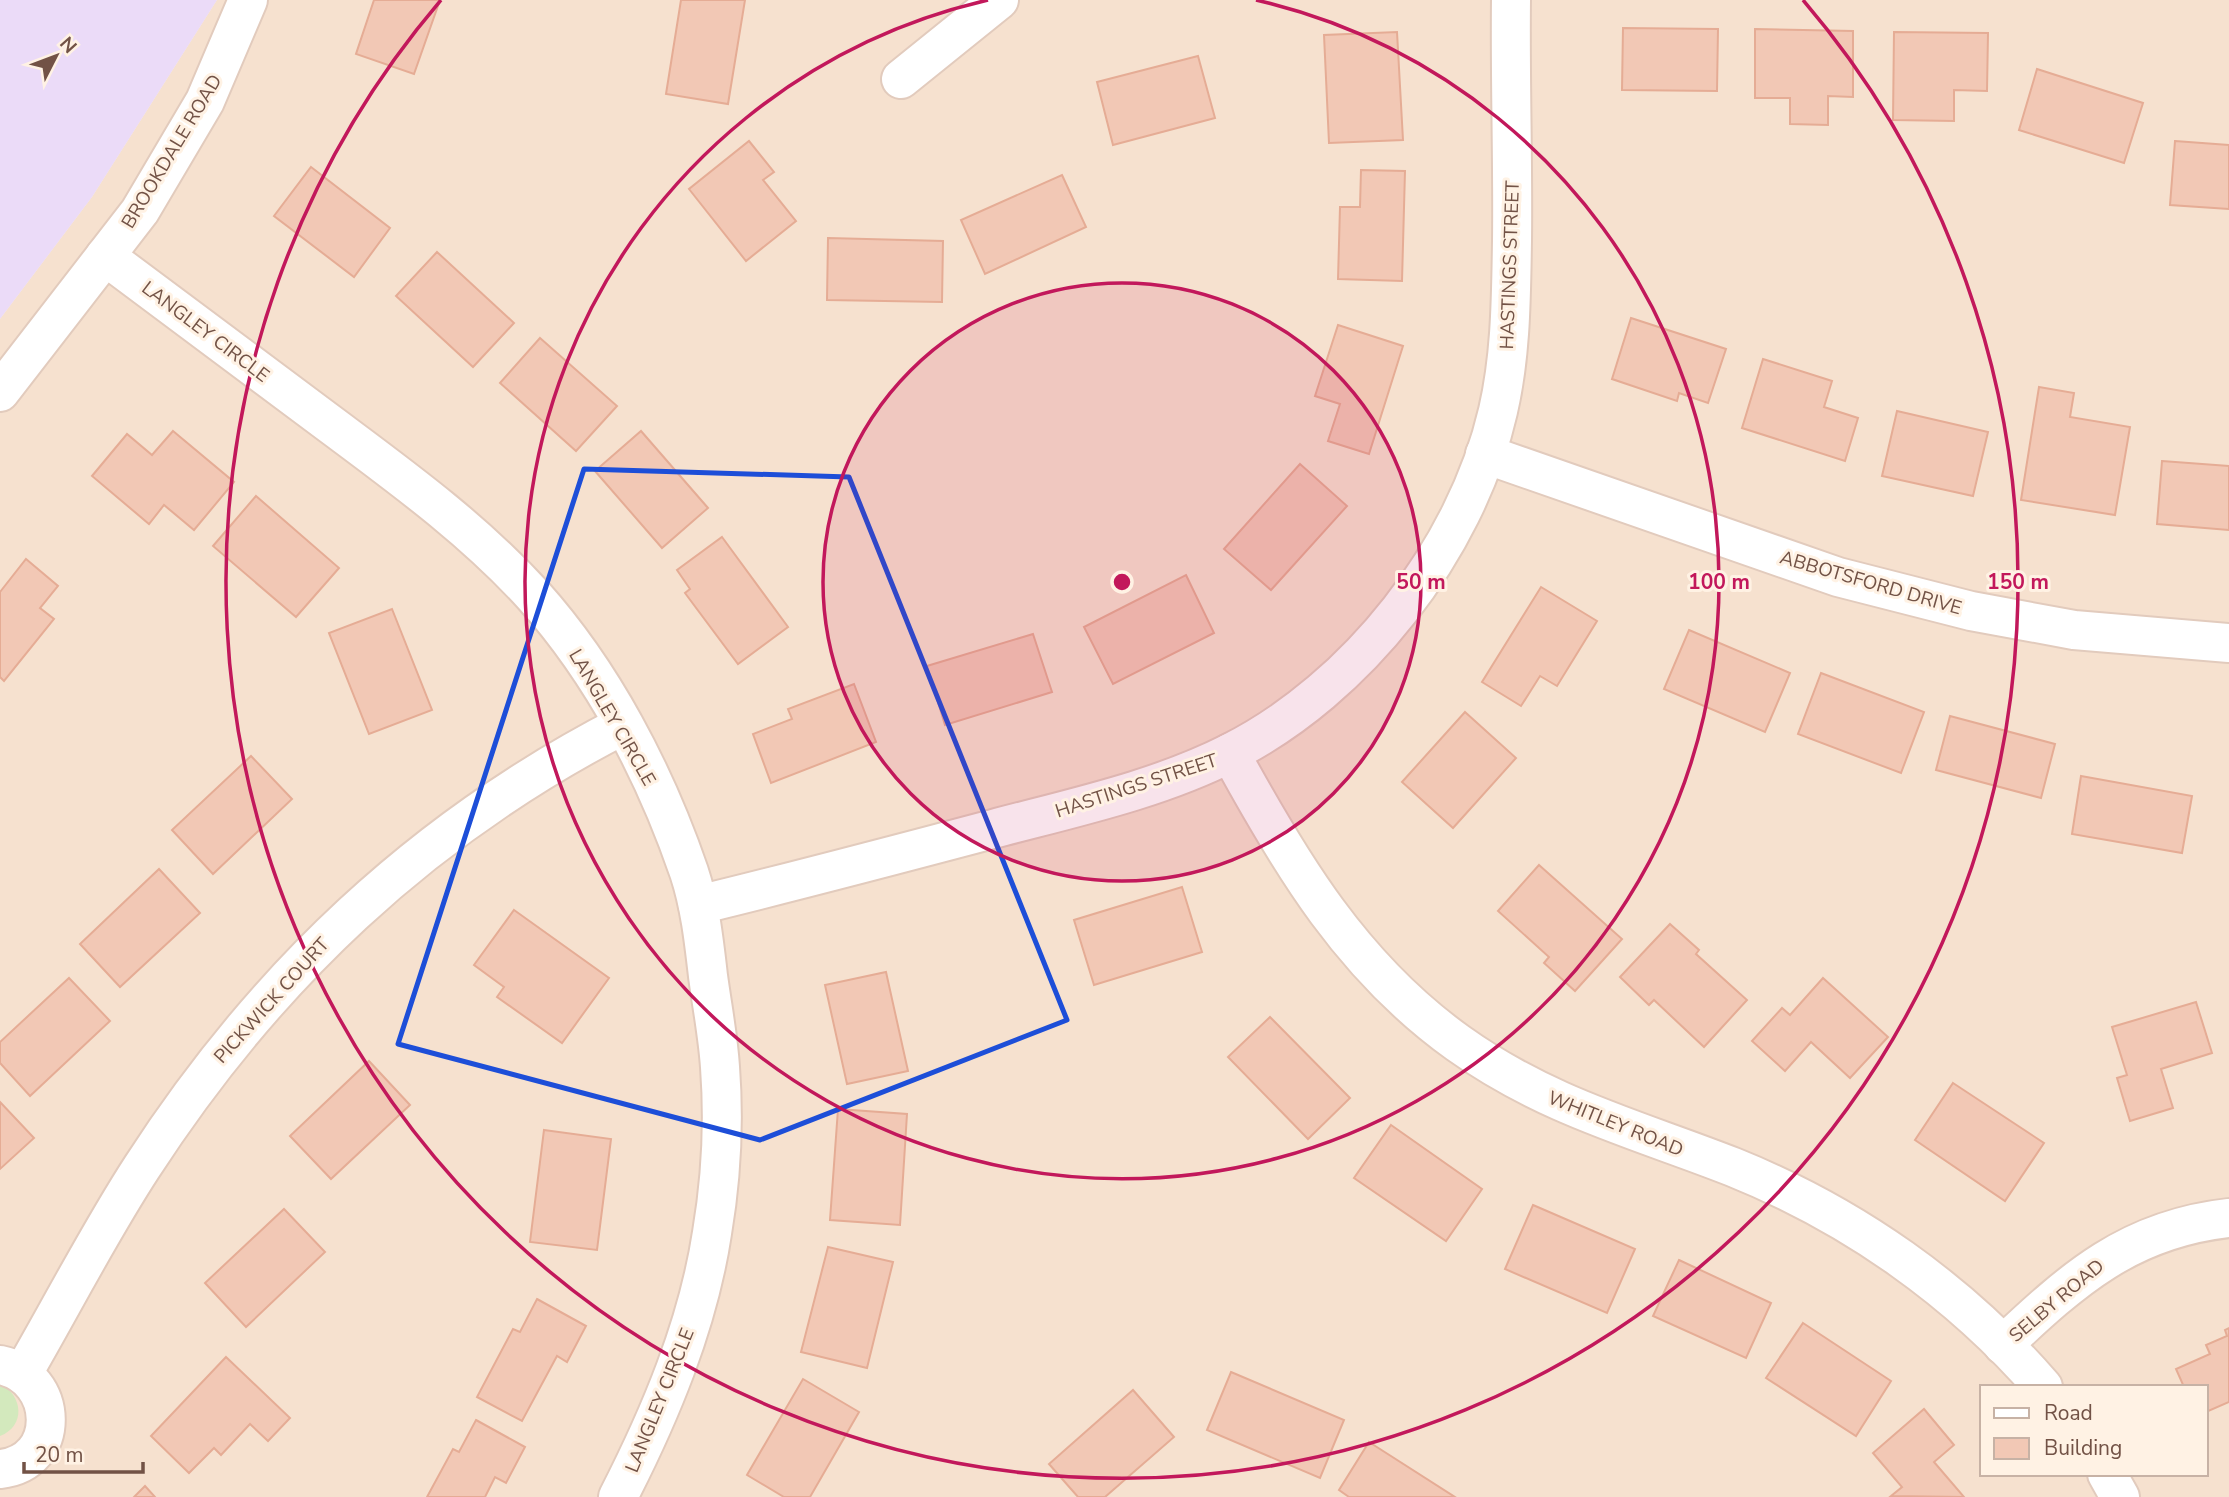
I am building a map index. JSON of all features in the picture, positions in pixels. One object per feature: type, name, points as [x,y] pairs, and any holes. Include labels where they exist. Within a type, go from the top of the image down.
[{"type":"street","name":"BROOKDALE ROAD","points":[[0,393],[140,211],[205,101],[248,0]]},
{"type":"street","points":[[901,79],[999,0]]},
{"type":"street","name":"HASTINGS STREET","points":[[698,905],[1110,797],[1186,772],[1230,753],[1273,727],[1357,659],[1390,623],[1452,530],[1485,454],[1498,412],[1511,318],[1511,0]]},
{"type":"street","name":"LANGLEY CIRCLE","points":[[105,256],[448,514],[533,596],[569,640],[623,725],[650,776],[689,872],[698,905],[720,1067],[720,1161],[712,1234],[695,1312],[674,1375],[618,1497]]},
{"type":"street","name":"ABBOTSFORD DRIVE","points":[[1485,454],[1838,577],[1958,608],[2074,630],[2229,643]]},
{"type":"street","name":"PICKWICK COURT","points":[[0,1469],[24,1460],[36,1450],[44,1435],[46,1405],[37,1387],[12,1369],[141,1168],[217,1058],[278,987],[355,909],[410,862],[468,818],[588,743],[623,725]]},
{"type":"street","name":"WHITLEY ROAD","points":[[1230,753],[1274,835],[1331,918],[1376,970],[1423,1016],[1459,1044],[1540,1093],[1598,1120],[1732,1167],[1790,1191],[1836,1216],[1926,1276],[2003,1345],[2041,1385]]},
{"type":"street","name":"SELBY ROAD","points":[[2003,1345],[2103,1260],[2146,1238],[2188,1224],[2229,1217]]},
{"type":"street","points":[[2108,1476],[2120,1497]]},
{"type":"highlighted area","points":[[584,469],[849,477],[1067,1020],[760,1140],[398,1044]]},
{"type":"shaded area","points":[[0,0],[217,0],[92,197],[0,319]]},
{"type":"shaded area","points":[[217,0],[2229,0],[2229,1497],[0,1497],[0,319],[92,197]]},
{"type":"green space","points":[[0,1384],[13,1395],[18,1410],[14,1425],[0,1436]]},
{"type":"building","points":[[374,0],[440,0],[414,74],[356,54]]},
{"type":"building","points":[[681,0],[745,0],[728,104],[666,94]]},
{"type":"building","points":[[1623,28],[1718,29],[1717,91],[1622,90]]},
{"type":"building","points":[[1755,29],[1853,31],[1853,97],[1828,96],[1828,125],[1790,124],[1790,98],[1755,98]]},
{"type":"building","points":[[1397,32],[1403,140],[1329,143],[1324,35]]},
{"type":"building","points":[[1894,32],[1988,33],[1987,91],[1954,90],[1954,121],[1893,120]]},
{"type":"building","points":[[1198,56],[1215,118],[1113,145],[1097,82]]},
{"type":"building","points":[[2037,69],[2143,103],[2124,163],[2019,130]]},
{"type":"building","points":[[749,141],[774,172],[763,180],[796,221],[746,261],[689,189]]},
{"type":"building","points":[[2175,141],[2229,145],[2229,209],[2170,205]]},
{"type":"building","points":[[311,167],[390,228],[354,277],[274,216]]},
{"type":"building","points":[[1361,170],[1405,171],[1402,281],[1338,279],[1340,207],[1360,207]]},
{"type":"building","points":[[1062,175],[1086,227],[985,274],[961,220]]},
{"type":"building","points":[[828,238],[943,241],[942,302],[827,300]]},
{"type":"building","points":[[437,252],[514,323],[473,367],[396,296]]},
{"type":"building","points":[[1631,318],[1726,349],[1708,403],[1679,393],[1677,401],[1612,379]]},
{"type":"building","points":[[1338,325],[1403,346],[1369,454],[1328,441],[1340,404],[1315,396]]},
{"type":"building","points":[[540,338],[617,406],[576,451],[500,383]]},
{"type":"building","points":[[1763,359],[1832,381],[1824,407],[1858,418],[1845,461],[1742,428]]},
{"type":"building","points":[[2039,387],[2074,393],[2070,417],[2130,427],[2115,515],[2021,500]]},
{"type":"building","points":[[1897,411],[1988,432],[1973,496],[1882,476]]},
{"type":"building","points":[[173,431],[234,482],[194,530],[164,505],[149,524],[92,476],[127,434],[152,455]]},
{"type":"building","points":[[641,431],[708,508],[662,548],[595,471]]},
{"type":"building","points":[[2162,461],[2229,466],[2229,530],[2157,524]]},
{"type":"building","points":[[1300,464],[1347,506],[1271,590],[1224,549]]},
{"type":"building","points":[[256,496],[339,568],[296,617],[213,546]]},
{"type":"building","points":[[722,537],[788,627],[738,664],[685,593],[690,589],[677,570]]},
{"type":"building","points":[[26,559],[58,586],[40,608],[54,619],[4,681],[0,677],[0,592]]},
{"type":"building","points":[[1186,575],[1214,633],[1113,684],[1084,627]]},
{"type":"building","points":[[1541,587],[1597,621],[1557,686],[1540,676],[1521,706],[1482,682]]},
{"type":"building","points":[[392,609],[432,710],[369,734],[329,633]]},
{"type":"building","points":[[1689,630],[1790,673],[1765,732],[1664,689]]},
{"type":"building","points":[[1033,634],[1052,692],[945,725],[927,666]]},
{"type":"building","points":[[1821,673],[1924,712],[1901,773],[1798,734]]},
{"type":"building","points":[[854,684],[876,742],[771,783],[753,734],[792,719],[788,709]]},
{"type":"building","points":[[1465,712],[1516,758],[1453,828],[1402,782]]},
{"type":"building","points":[[1950,716],[2055,744],[2041,798],[1936,770]]},
{"type":"building","points":[[251,756],[292,799],[213,874],[172,830]]},
{"type":"building","points":[[2081,776],[2192,796],[2182,853],[2072,834]]},
{"type":"building","points":[[1539,865],[1622,939],[1575,991],[1544,963],[1549,957],[1498,911]]},
{"type":"building","points":[[159,869],[200,913],[120,987],[80,944]]},
{"type":"building","points":[[1182,887],[1202,952],[1094,985],[1074,920]]},
{"type":"building","points":[[514,910],[609,978],[562,1043],[497,997],[504,987],[474,965]]},
{"type":"building","points":[[1670,924],[1699,950],[1696,954],[1747,1000],[1704,1047],[1654,1000],[1649,1005],[1620,977]]},
{"type":"building","points":[[886,972],[908,1071],[847,1084],[825,985]]},
{"type":"building","points":[[69,978],[110,1021],[30,1096],[0,1063],[0,1042]]},
{"type":"building","points":[[1823,978],[1888,1037],[1850,1078],[1811,1042],[1785,1071],[1752,1041],[1782,1008],[1790,1015]]},
{"type":"building","points":[[2196,1002],[2212,1053],[2161,1069],[2173,1108],[2130,1121],[2117,1078],[2127,1075],[2112,1027]]},
{"type":"building","points":[[1270,1017],[1350,1098],[1308,1139],[1228,1057]]},
{"type":"building","points":[[369,1061],[410,1105],[331,1179],[290,1136]]},
{"type":"building","points":[[1953,1083],[2044,1143],[2005,1201],[1915,1140]]},
{"type":"building","points":[[0,1102],[34,1138],[0,1169]]},
{"type":"building","points":[[838,1109],[907,1114],[900,1225],[830,1220]]},
{"type":"building","points":[[1391,1125],[1482,1189],[1446,1241],[1354,1178]]},
{"type":"building","points":[[544,1130],[611,1139],[597,1250],[530,1242]]},
{"type":"building","points":[[1533,1205],[1635,1249],[1607,1313],[1505,1269]]},
{"type":"building","points":[[284,1209],[325,1252],[246,1327],[205,1283]]},
{"type":"building","points":[[828,1247],[893,1262],[867,1368],[801,1352]]},
{"type":"building","points":[[1679,1260],[1771,1303],[1746,1358],[1653,1316]]},
{"type":"building","points":[[537,1299],[586,1326],[567,1362],[557,1356],[522,1421],[477,1397],[513,1329],[520,1332]]},
{"type":"building","points":[[1803,1323],[1891,1381],[1856,1436],[1766,1378]]},
{"type":"building","points":[[2229,1328],[2229,1402],[2208,1411],[2208,1385],[2183,1385],[2176,1369],[2210,1354],[2206,1345],[2227,1336],[2225,1330]]},
{"type":"building","points":[[226,1357],[290,1418],[268,1441],[250,1424],[221,1455],[214,1448],[189,1473],[151,1436]]},
{"type":"building","points":[[1231,1372],[1344,1420],[1320,1478],[1207,1430]]},
{"type":"building","points":[[803,1379],[859,1412],[810,1497],[784,1497],[747,1475]]},
{"type":"building","points":[[1133,1390],[1174,1437],[1105,1497],[1078,1497],[1049,1464]]},
{"type":"building","points":[[1924,1409],[1954,1445],[1934,1462],[1964,1497],[1891,1496],[1902,1487],[1873,1453]]},
{"type":"building","points":[[476,1420],[525,1447],[506,1483],[495,1477],[485,1497],[427,1497],[453,1449],[459,1452]]},
{"type":"building","points":[[1369,1442],[1455,1497],[1349,1497],[1339,1490]]},
{"type":"building","points":[[145,1486],[155,1497],[134,1497]]}]
